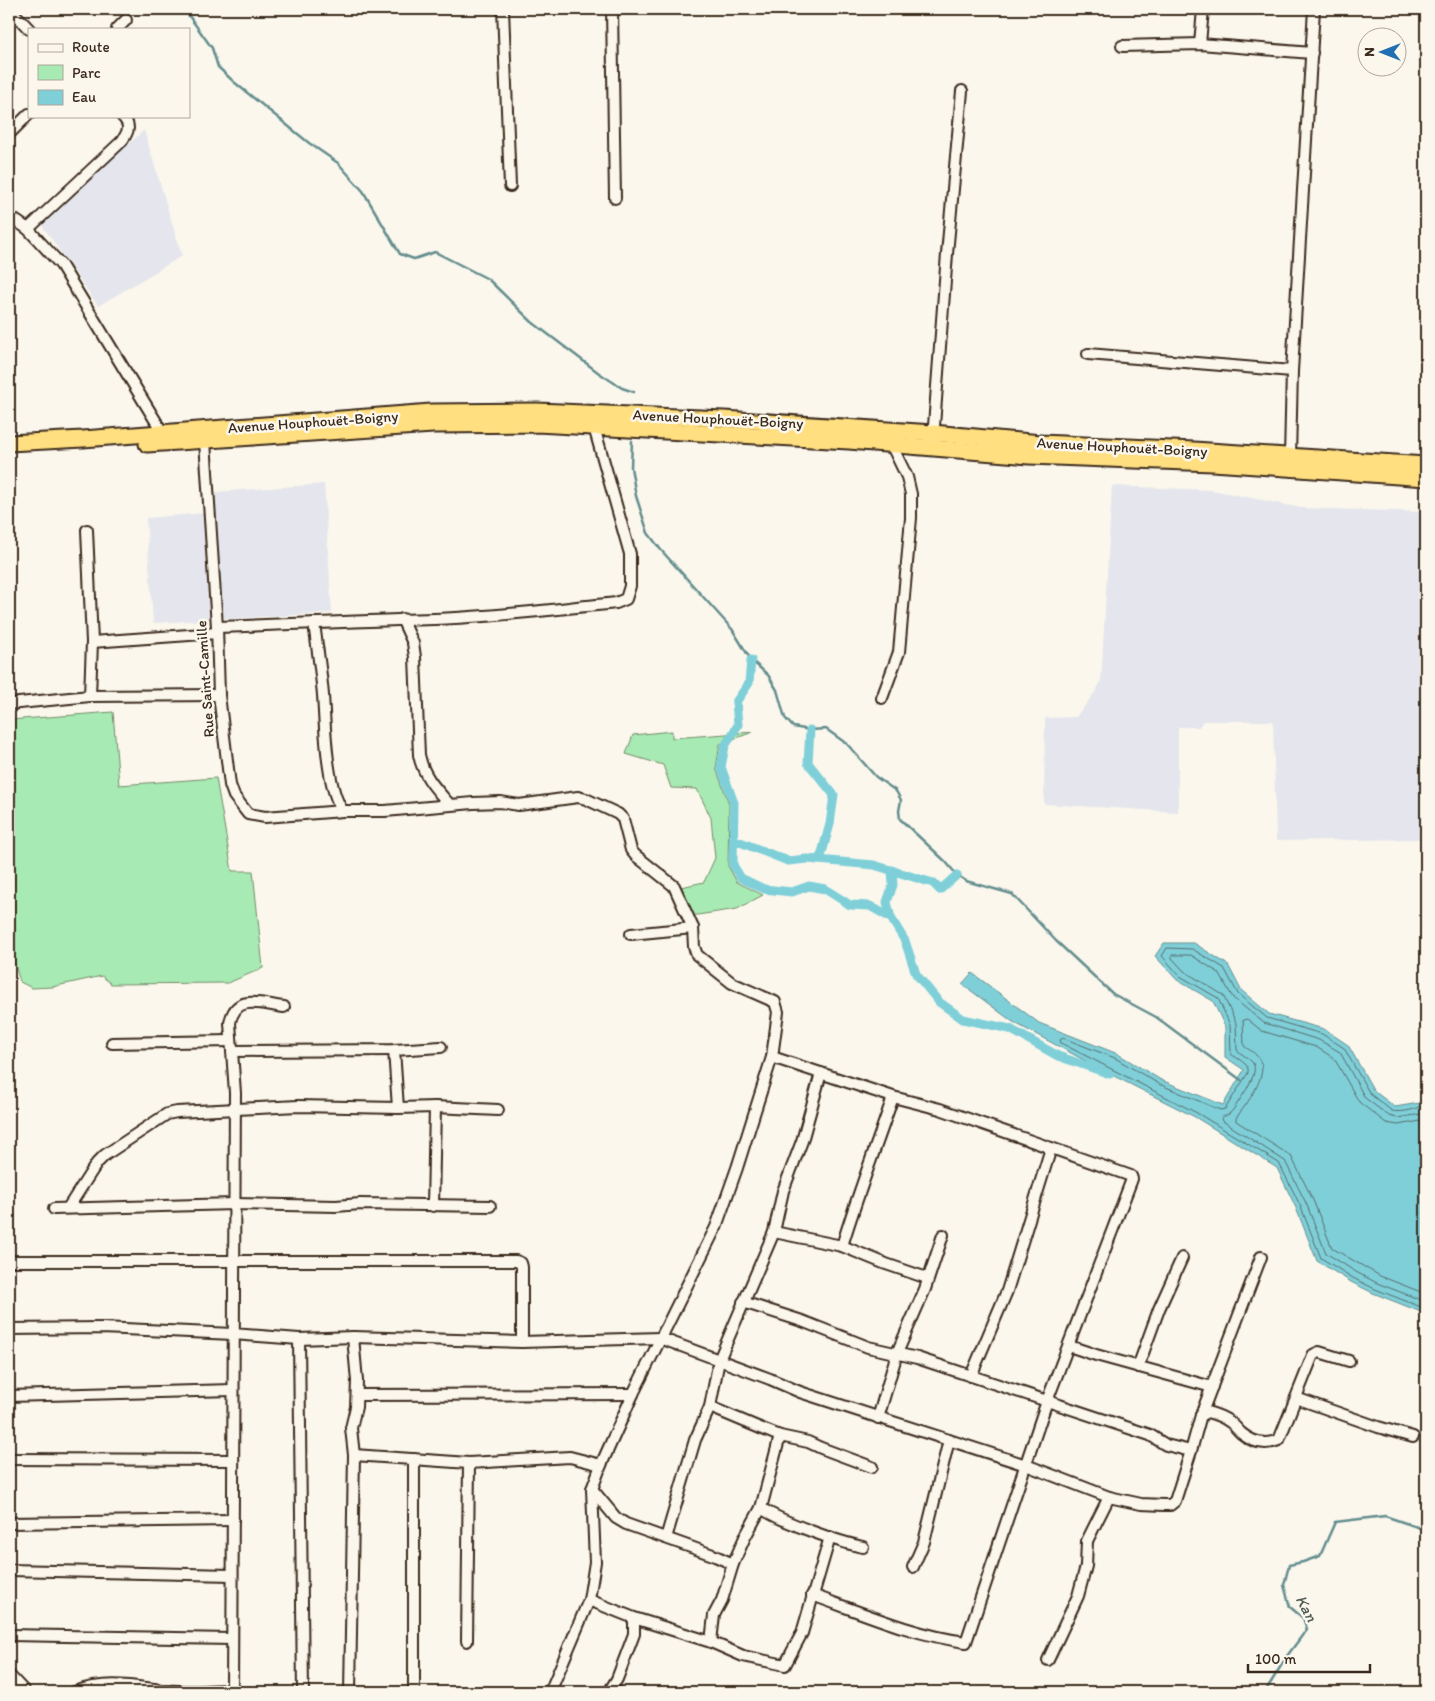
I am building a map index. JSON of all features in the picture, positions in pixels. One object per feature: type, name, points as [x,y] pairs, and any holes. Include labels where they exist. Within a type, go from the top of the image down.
[{"type":"highway","name":"Avenue Houphouët-Boigny","points":[[9,453],[431,412],[536,410],[724,419],[933,440],[1029,456],[1213,463],[1426,478]]},
{"type":"highway","name":"Avenue Houphouët-Boigny","points":[[9,443],[166,438],[205,441],[433,424],[537,424],[891,444],[933,440],[1041,443],[1426,465]]},
{"type":"street","points":[[10,9],[28,28]]},
{"type":"street","points":[[503,9],[505,99],[510,186]]},
{"type":"street","points":[[612,9],[615,198]]},
{"type":"street","points":[[1200,44],[1203,9]]},
{"type":"street","points":[[1290,457],[1292,371],[1314,9]]},
{"type":"street","points":[[118,28],[126,20]]},
{"type":"street","points":[[1122,46],[1200,44],[1312,53]]},
{"type":"street","points":[[933,440],[962,91]]},
{"type":"street","points":[[9,134],[28,115]]},
{"type":"street","points":[[28,229],[122,141],[129,127],[124,118]]},
{"type":"street","points":[[9,216],[28,229],[61,265],[166,438]]},
{"type":"street","points":[[1088,354],[1292,371]]},
{"type":"street","points":[[92,642],[314,623],[515,614],[616,603],[626,599],[630,586],[630,554],[594,427]]},
{"type":"street","name":"Rue Saint-Camille","points":[[205,441],[217,630],[218,695],[230,785],[234,796],[248,814],[266,816],[344,811]]},
{"type":"street","points":[[882,698],[899,652],[911,518],[911,494],[906,477],[891,444]]},
{"type":"street","points":[[87,530],[92,642],[90,696]]},
{"type":"street","points":[[402,619],[413,643],[415,657],[421,766],[430,782],[450,804]]},
{"type":"street","points":[[314,623],[328,764],[338,802],[344,811],[385,811],[450,804],[500,802],[519,805],[578,798],[586,799],[618,814],[626,825],[631,850],[634,855],[674,886],[692,928],[697,955],[732,983],[771,999],[778,1005],[772,1057],[716,1227],[632,1394],[592,1489],[596,1562],[589,1600],[550,1692]]},
{"type":"street","points":[[9,704],[90,696],[218,695]]},
{"type":"street","points":[[631,934],[692,928]]},
{"type":"street","points":[[74,1692],[104,1685],[118,1684],[162,1690],[232,1691],[235,1093],[230,1023],[236,1007],[248,1003],[284,1007]]},
{"type":"street","points":[[112,1043],[231,1040]]},
{"type":"street","points":[[232,1052],[394,1050],[441,1047]]},
{"type":"street","points":[[394,1050],[398,1108]]},
{"type":"street","points":[[772,1057],[893,1097],[940,1108],[1131,1176],[1132,1179],[1047,1401],[966,1642],[942,1639],[812,1595]]},
{"type":"street","points":[[666,1538],[695,1440],[710,1407],[719,1360],[774,1232],[783,1191],[802,1141],[821,1073]]},
{"type":"street","points":[[842,1246],[857,1204],[864,1174],[893,1097]]},
{"type":"street","points":[[68,1208],[101,1159],[167,1114],[298,1106],[435,1107],[498,1110]]},
{"type":"street","points":[[433,1206],[435,1107]]},
{"type":"street","points":[[971,1376],[1007,1291],[1051,1148]]},
{"type":"street","points":[[54,1209],[234,1204],[490,1206]]},
{"type":"street","points":[[774,1232],[842,1246],[879,1262],[927,1278]]},
{"type":"street","points":[[878,1418],[896,1353],[924,1289],[943,1235]]},
{"type":"street","points":[[9,1328],[102,1328],[299,1339],[353,1337],[522,1342],[660,1338],[800,1392],[1026,1465],[1109,1497],[1141,1504],[1170,1505],[1174,1501],[1201,1415],[1261,1257]]},
{"type":"street","points":[[1138,1367],[1159,1309],[1182,1258]]},
{"type":"street","points":[[9,1261],[516,1261],[521,1263],[522,1267],[522,1342]]},
{"type":"street","points":[[743,1302],[802,1321],[868,1347],[917,1358],[1150,1435],[1166,1445],[1191,1451]]},
{"type":"street","points":[[350,1692],[354,1455],[351,1428],[357,1395],[353,1337]]},
{"type":"street","points":[[299,1339],[303,1692]]},
{"type":"street","points":[[1069,1346],[1212,1387]]},
{"type":"street","points":[[1201,1415],[1207,1412],[1218,1415],[1231,1422],[1255,1442],[1269,1444],[1279,1440],[1313,1355],[1318,1352],[1349,1361]]},
{"type":"street","points":[[9,1396],[233,1390]]},
{"type":"street","points":[[357,1395],[632,1394]]},
{"type":"street","points":[[1296,1398],[1378,1427],[1413,1437]]},
{"type":"street","points":[[710,1407],[780,1436],[808,1442],[872,1467]]},
{"type":"street","points":[[712,1642],[714,1615],[722,1600],[733,1564],[761,1508],[780,1436]]},
{"type":"street","points":[[913,1568],[924,1542],[949,1440]]},
{"type":"street","points":[[354,1455],[469,1463],[570,1457],[601,1465]]},
{"type":"street","points":[[9,1459],[233,1460]]},
{"type":"street","points":[[414,1459],[414,1692]]},
{"type":"street","points":[[468,1641],[469,1463]]},
{"type":"street","points":[[592,1489],[616,1518],[626,1524],[713,1554],[733,1564]]},
{"type":"street","points":[[1048,1660],[1078,1596],[1086,1566],[1087,1541],[1109,1497]]},
{"type":"street","points":[[761,1508],[770,1514],[830,1537],[863,1547]]},
{"type":"street","points":[[9,1523],[233,1520]]},
{"type":"street","points":[[589,1600],[634,1618],[712,1642],[743,1656],[785,1665],[802,1633],[830,1537]]},
{"type":"street","points":[[9,1570],[232,1574]]},
{"type":"street","points":[[609,1692],[617,1679],[634,1634],[634,1618]]},
{"type":"street","points":[[9,1635],[231,1639]]},
{"type":"street","points":[[9,1676],[25,1692]]},
{"type":"shaded area","points":[[144,130],[182,256],[98,306],[41,224]]},
{"type":"shaded area","points":[[324,484],[332,613],[227,619],[222,616],[215,492]]},
{"type":"shaded area","points":[[1112,486],[1212,490],[1301,508],[1426,512],[1426,839],[1276,841],[1273,721],[1203,721],[1199,727],[1178,727],[1178,812],[1044,804],[1045,718],[1076,717],[1096,691],[1101,681]]},
{"type":"shaded area","points":[[204,513],[209,617],[204,620],[153,623],[146,518]]},
{"type":"green space","points":[[113,712],[119,785],[216,778],[232,871],[253,871],[263,968],[228,983],[111,984],[102,976],[52,987],[32,988],[20,982],[14,961],[14,915],[9,873],[9,720]]},
{"type":"green space","points":[[672,731],[672,738],[753,732],[720,744],[716,768],[729,804],[728,866],[737,882],[763,895],[737,909],[691,916],[681,887],[704,882],[715,858],[711,818],[697,789],[671,788],[663,765],[626,754],[633,735]]},
{"type":"water","points":[[1164,943],[1194,943],[1228,965],[1241,990],[1269,1014],[1324,1029],[1348,1045],[1374,1091],[1395,1107],[1419,1103],[1426,1093],[1426,1314],[1373,1293],[1317,1261],[1296,1208],[1277,1168],[1195,1117],[1013,1022],[962,984],[972,973],[1039,1023],[1118,1054],[1161,1080],[1223,1105],[1244,1070],[1225,1057],[1225,1027],[1213,1001],[1177,980],[1155,956]]},
{"type":"waterway","points":[[184,9],[212,48],[218,67],[309,143],[338,163],[363,191],[400,254],[414,259],[435,252],[488,279],[532,322],[599,373],[622,388],[634,392]]},
{"type":"waterway","points":[[632,441],[631,467],[636,496],[648,533],[732,629],[751,660],[768,675],[777,690],[785,718],[793,727],[810,730],[826,729],[847,744],[876,777],[896,791],[901,800],[900,819],[945,861],[957,875],[966,881],[1012,894],[1056,941],[1113,994],[1156,1017],[1241,1080]]},
{"type":"waterway","points":[[751,660],[749,683],[736,702],[738,725],[725,746],[721,767],[734,803],[733,865],[741,878],[764,889],[792,892],[809,886],[825,889],[850,905],[870,906],[891,918]]},
{"type":"waterway","points":[[810,730],[808,763],[834,795],[830,824],[820,860]]},
{"type":"waterway","points":[[735,840],[788,861],[807,859],[874,865],[933,883],[940,890],[957,875]]},
{"type":"waterway","points":[[892,870],[893,885],[887,902],[891,918],[905,941],[916,974],[939,1002],[963,1019],[1010,1029],[1058,1056],[1110,1074]]},
{"type":"waterway","name":"Kan","points":[[1265,1692],[1287,1656],[1307,1629],[1303,1618],[1290,1607],[1284,1585],[1289,1565],[1320,1556],[1335,1522],[1385,1516],[1420,1528],[1426,1528]]}]
